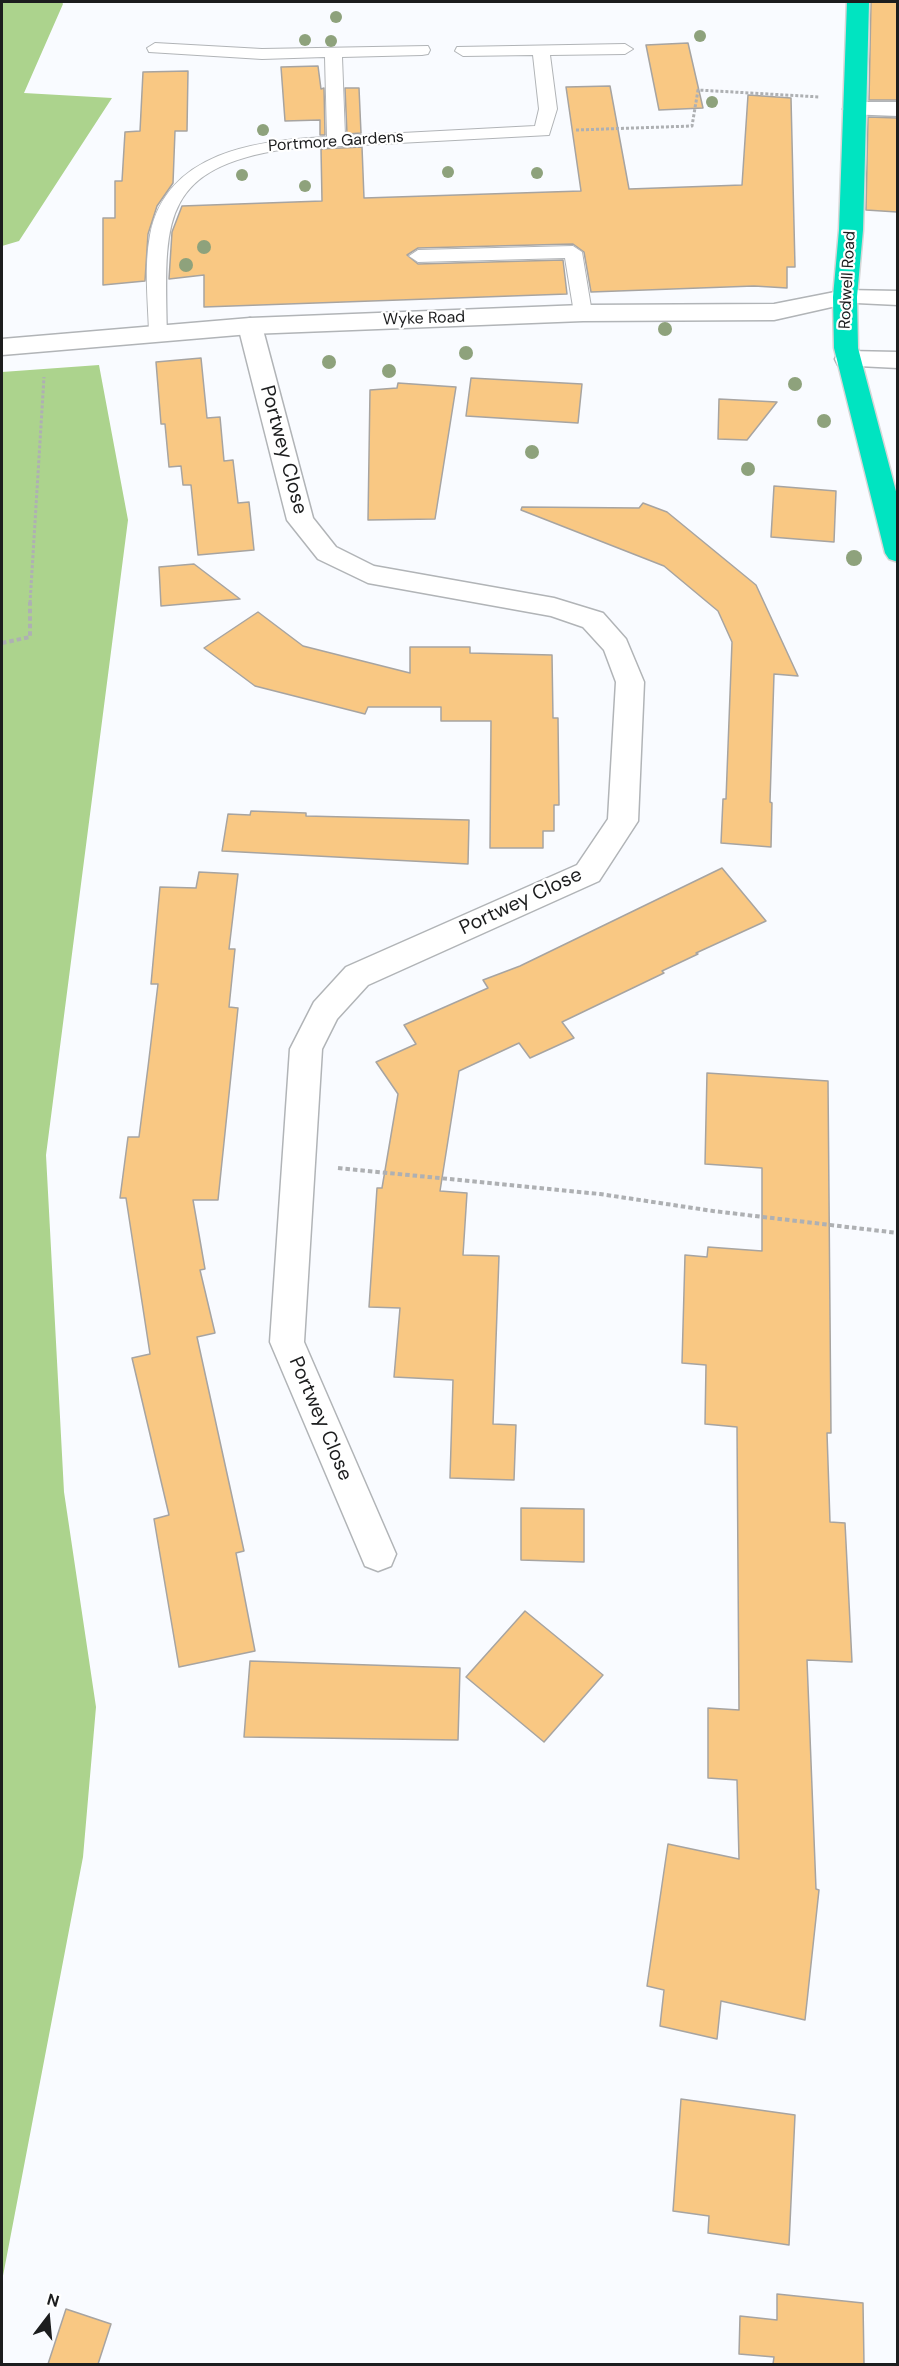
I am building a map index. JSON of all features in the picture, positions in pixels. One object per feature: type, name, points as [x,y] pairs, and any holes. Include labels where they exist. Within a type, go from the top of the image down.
[{"type":"highway","name":"Rodwell Road","points":[[858,2],[851,230],[845,297],[847,359],[890,500],[897,553]]},
{"type":"street","points":[[854,104],[897,109]]},
{"type":"street","name":"Wyke Road","points":[[2,346],[250,326],[583,313],[774,312],[845,297],[897,298]]},
{"type":"street","name":"Portwey Close","points":[[250,326],[300,520],[327,553],[369,574],[554,608],[593,620],[616,646],[630,682],[623,821],[588,873],[357,976],[325,1011],[306,1049],[287,1342],[378,1554]]},
{"type":"street","points":[[847,359],[897,360]]},
{"type":"lane","points":[[155,48],[246,54],[422,50]]},
{"type":"lane","points":[[463,51],[541,52],[625,49]]},
{"type":"lane","points":[[541,52],[548,109],[543,131]]},
{"type":"lane","points":[[333,53],[336,141]]},
{"type":"lane","name":"Portmore Gardens","points":[[158,332],[158,249],[161,224],[179,191],[195,175],[211,164],[254,148],[336,141],[543,131]]},
{"type":"lane","points":[[418,256],[573,252],[583,313]]},
{"type":"path","points":[[543,131],[692,126],[698,90],[854,104]]},
{"type":"path","points":[[2,643],[30,637],[29,612],[46,343]]},
{"type":"path","points":[[299,1164],[600,1194],[713,1211],[897,1233]]},
{"type":"green space","points":[[2,2],[62,2],[63,4],[24,93],[112,98],[19,241],[2,246]]},
{"type":"green space","points":[[99,365],[128,520],[46,1155],[64,1492],[96,1707],[83,1857],[2,2281],[2,372]]},
{"type":"building","points":[[871,2],[897,2],[897,100],[869,100]]},
{"type":"building","points":[[688,43],[703,108],[659,110],[646,45]]},
{"type":"building","points":[[318,66],[321,89],[324,88],[325,135],[320,135],[320,120],[285,121],[281,67]]},
{"type":"building","points":[[188,71],[187,131],[175,131],[173,183],[157,206],[148,234],[145,281],[103,285],[103,218],[115,218],[115,181],[122,181],[125,132],[140,131],[143,72]]},
{"type":"building","points":[[610,86],[629,189],[742,185],[748,95],[791,98],[795,267],[787,267],[787,288],[754,286],[591,292],[584,252],[573,244],[418,248],[407,255],[418,264],[563,260],[567,294],[204,307],[204,275],[169,279],[172,232],[182,206],[322,201],[321,149],[362,147],[364,198],[581,191],[566,87]]},
{"type":"building","points":[[345,88],[359,88],[361,133],[347,134]]},
{"type":"building","points":[[868,117],[897,118],[897,212],[866,210]]},
{"type":"building","points":[[201,358],[207,418],[220,417],[224,461],[233,460],[238,503],[249,502],[254,550],[198,555],[191,485],[183,485],[181,466],[169,467],[165,424],[161,424],[156,362]]},
{"type":"building","points":[[471,378],[582,384],[578,423],[466,416]]},
{"type":"building","points":[[398,383],[456,387],[435,519],[368,520],[370,390],[397,388]]},
{"type":"building","points":[[719,399],[777,402],[747,440],[718,439]]},
{"type":"building","points":[[774,486],[836,491],[834,542],[771,537]]},
{"type":"building","points":[[643,503],[667,512],[756,585],[798,676],[774,674],[771,847],[721,843],[723,799],[726,799],[732,642],[718,611],[664,566],[521,510],[522,507],[639,508]]},
{"type":"building","points":[[194,564],[240,599],[161,606],[159,567]]},
{"type":"building","points":[[258,612],[303,646],[410,673],[410,647],[470,647],[470,653],[552,655],[553,718],[558,718],[559,805],[554,805],[554,831],[543,831],[543,848],[490,848],[491,721],[441,721],[441,707],[368,707],[365,714],[255,686],[204,648]]},
{"type":"building","points":[[251,811],[306,813],[306,816],[469,820],[468,864],[222,851],[228,814],[250,815]]},
{"type":"building","points":[[722,868],[766,921],[696,953],[698,954],[662,971],[664,973],[562,1022],[574,1038],[530,1058],[519,1043],[459,1071],[440,1191],[467,1193],[463,1255],[499,1256],[493,1424],[516,1425],[514,1480],[450,1478],[453,1380],[394,1377],[400,1308],[369,1307],[377,1188],[382,1188],[398,1094],[376,1062],[416,1044],[404,1025],[488,988],[483,980],[520,966]]},
{"type":"building","points":[[199,872],[238,874],[229,949],[235,949],[229,1007],[238,1008],[218,1200],[193,1200],[205,1269],[200,1270],[215,1333],[197,1337],[244,1551],[236,1553],[255,1651],[179,1667],[154,1519],[169,1515],[132,1358],[150,1354],[126,1198],[120,1198],[128,1137],[139,1137],[158,984],[151,984],[160,887],[196,888]]},
{"type":"building","points":[[707,1073],[828,1081],[831,1433],[827,1433],[830,1522],[845,1523],[852,1662],[807,1660],[816,1889],[819,1890],[805,2020],[721,2001],[717,2039],[660,2026],[664,1990],[647,1986],[668,1844],[739,1859],[737,1780],[708,1778],[708,1708],[739,1710],[737,1427],[705,1424],[706,1365],[682,1363],[685,1255],[707,1257],[708,1247],[762,1251],[762,1168],[705,1164]]},
{"type":"building","points":[[521,1508],[584,1509],[584,1562],[521,1560]]},
{"type":"building","points":[[525,1611],[603,1675],[544,1742],[466,1677]]},
{"type":"building","points":[[250,1661],[460,1668],[458,1740],[244,1737]]},
{"type":"building","points":[[681,2099],[795,2115],[789,2245],[708,2233],[709,2216],[673,2211]]},
{"type":"building","points":[[777,2294],[863,2303],[864,2364],[773,2364],[774,2357],[739,2354],[740,2316],[777,2320]]},
{"type":"building","points":[[66,2309],[111,2324],[98,2364],[48,2364]]}]
